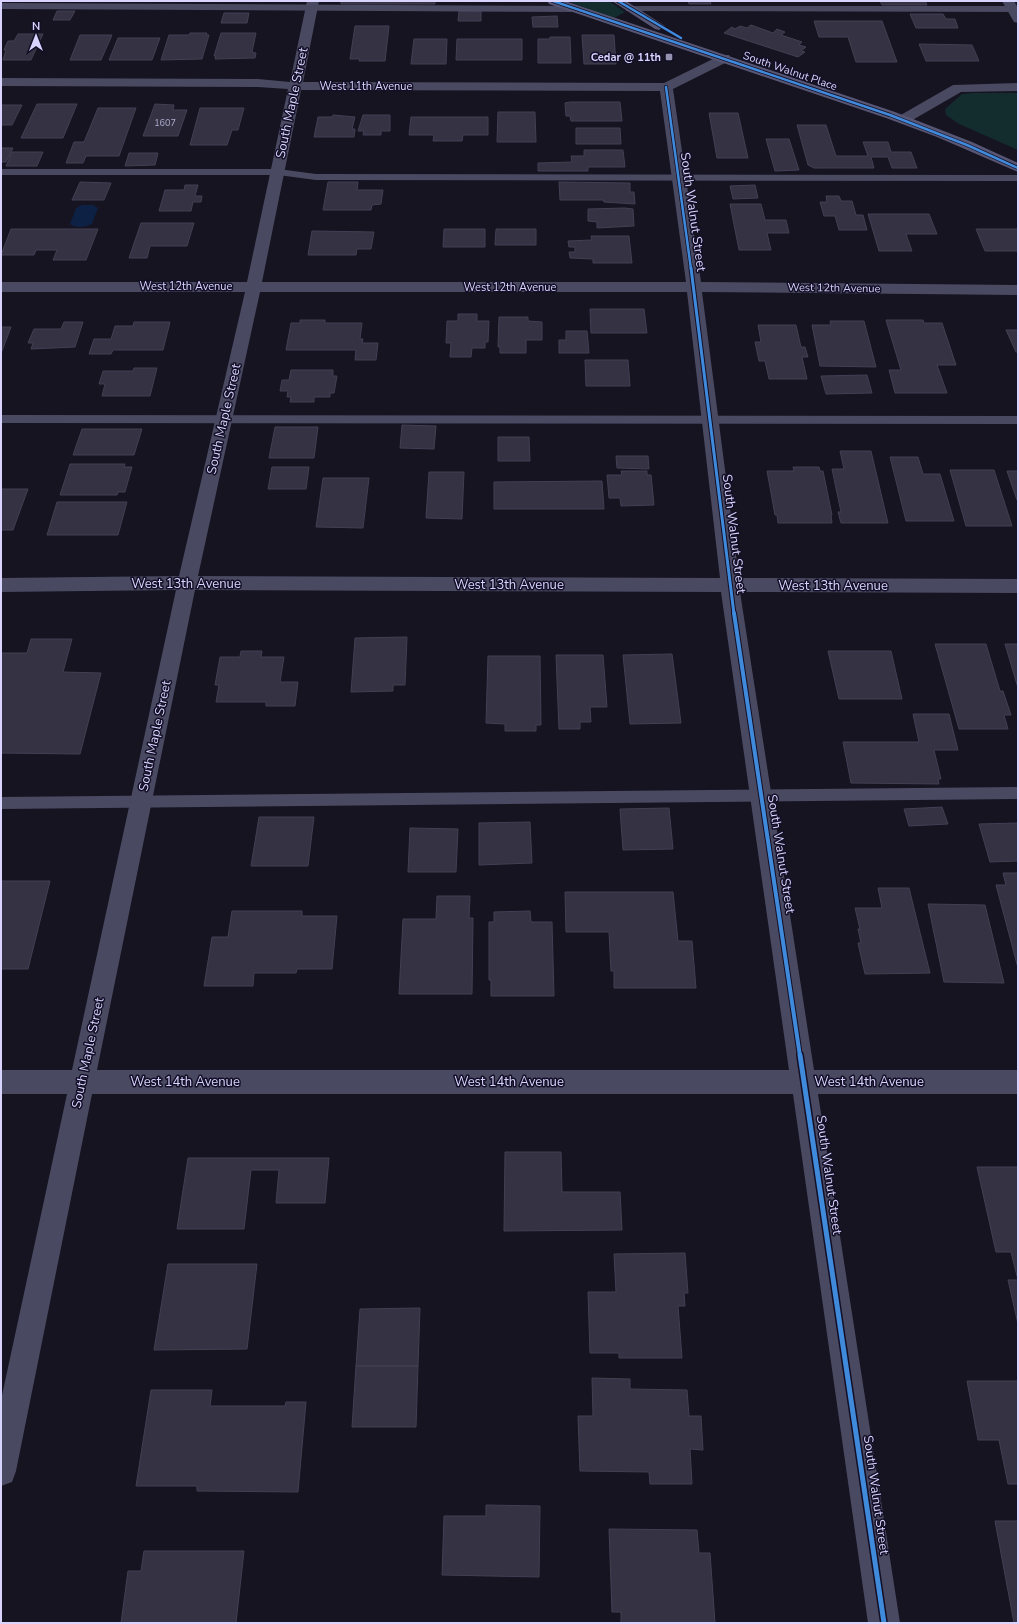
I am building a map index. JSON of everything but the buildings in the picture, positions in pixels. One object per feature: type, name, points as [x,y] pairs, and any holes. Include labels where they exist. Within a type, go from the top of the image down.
[{"type":"main road","name":"South Walnut Place","points":[[553,1],[702,49],[904,119],[972,146],[1018,168]]},
{"type":"main road","points":[[618,1],[629,9],[702,49]]},
{"type":"street","name":"South Maple Street","points":[[1,1472],[140,803],[187,583],[254,286],[312,4]]},
{"type":"street","name":"West 11th Avenue","points":[[1,82],[258,83],[296,86],[666,87],[725,58]]},
{"type":"street","name":"South Walnut Street","points":[[666,87],[694,287],[730,586],[805,1082],[884,1623]]},
{"type":"street","points":[[904,119],[958,88],[1018,87]]},
{"type":"street","name":"West 12th Avenue","points":[[1,287],[694,287],[1018,290]]},
{"type":"street","name":"West 13th Avenue","points":[[1,585],[187,583],[1018,586]]},
{"type":"street","name":"West 14th Avenue","points":[[1,1082],[1018,1082]]},
{"type":"lane","points":[[1,6],[312,4],[577,9]]},
{"type":"lane","points":[[629,9],[1014,9]]},
{"type":"lane","points":[[1,172],[278,172],[316,177],[1018,178]]},
{"type":"lane","points":[[1,419],[709,421],[1018,420]]},
{"type":"lane","points":[[1,803],[762,797],[1018,793]]},
{"type":"green space","points":[[567,1],[609,1],[625,12],[614,18]]},
{"type":"green space","points":[[1018,93],[1018,150],[959,124],[946,115],[945,109],[962,94]]},
{"type":"water","points":[[82,205],[93,205],[98,208],[92,224],[75,227],[70,224],[76,208]]},
{"type":"cycle path","points":[[553,1],[890,115],[967,145],[1018,168]]},
{"type":"cycle path","points":[[618,1],[629,9],[681,38]]},
{"type":"cycle path","points":[[666,87],[694,287],[730,586],[884,1623]]},
{"type":"place","name":"Cedar @ 11th","points":[[669,57]]}]
